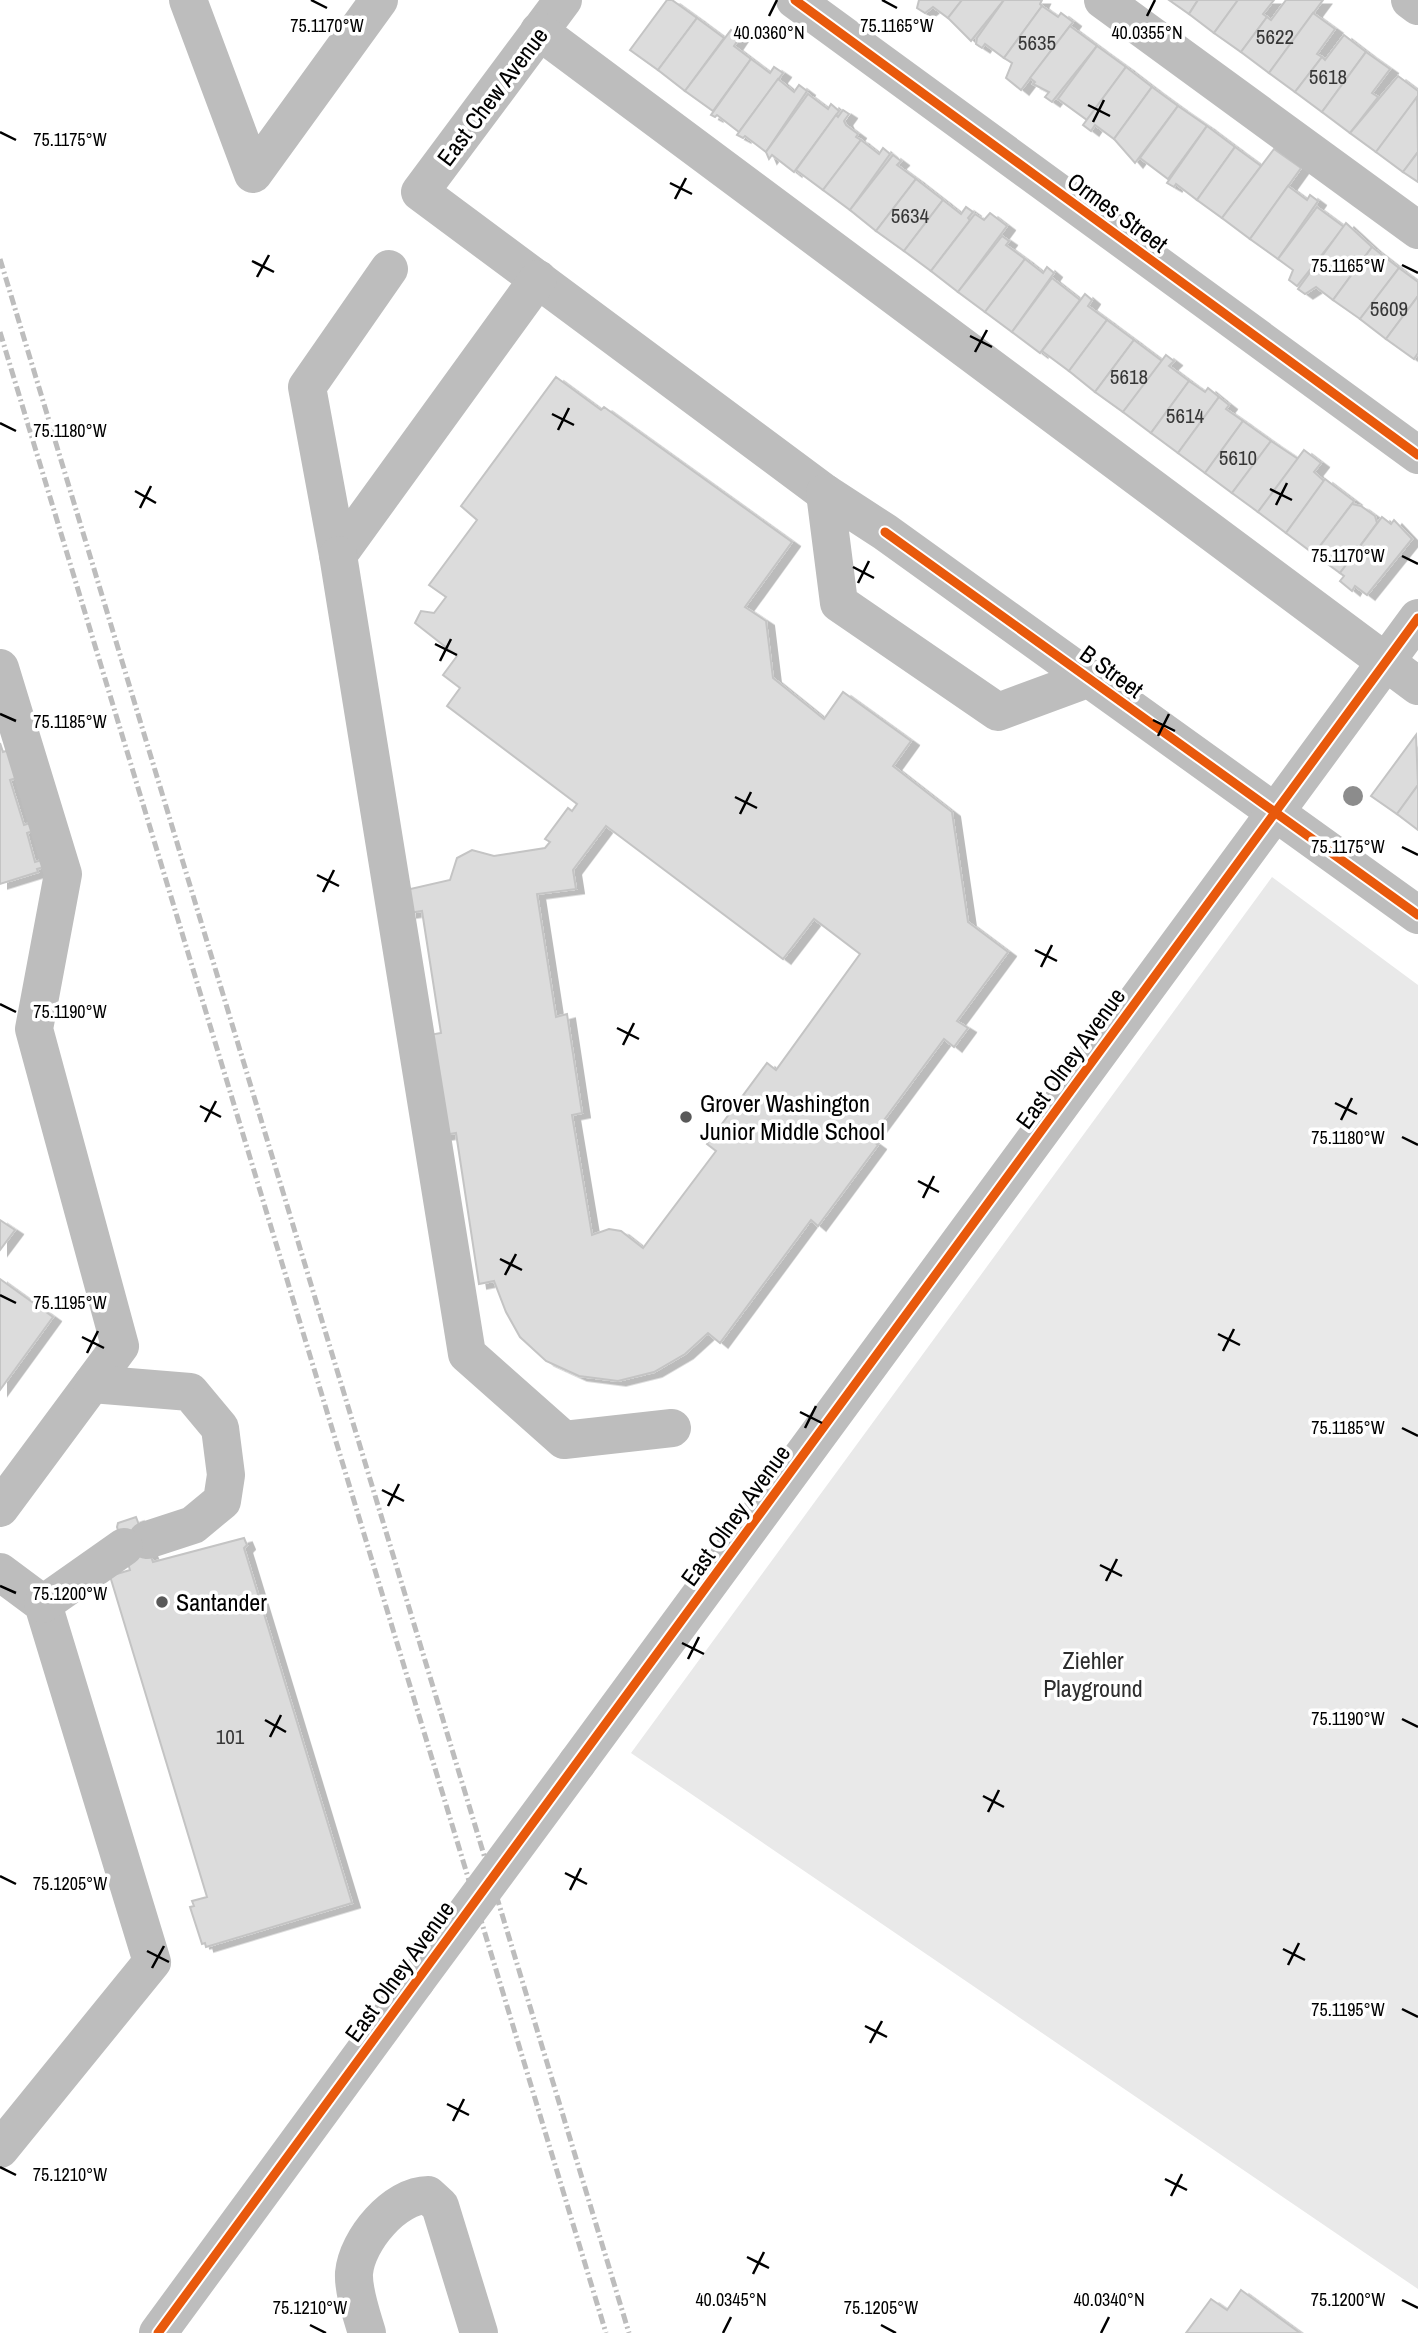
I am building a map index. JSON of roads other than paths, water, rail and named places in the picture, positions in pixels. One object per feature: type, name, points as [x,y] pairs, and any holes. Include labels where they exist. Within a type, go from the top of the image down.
[{"type":"street","points":[[188,0],[253,174],[379,0]]},
{"type":"street","name":"East Chew Avenue","points":[[420,192],[563,0]]},
{"type":"street","name":"Ormes Street","points":[[795,0],[1418,455]]},
{"type":"street","points":[[1103,0],[1418,230]]},
{"type":"street","points":[[1410,0],[1418,6]]},
{"type":"street","points":[[540,31],[1418,686]]},
{"type":"street","name":"B Street","points":[[420,192],[825,493],[885,532],[1418,915]]},
{"type":"street","points":[[389,269],[307,387],[338,555],[467,1354],[564,1440],[671,1428]]},
{"type":"street","points":[[338,555],[538,279]]},
{"type":"street","points":[[825,493],[839,603],[998,712],[1090,678]]},
{"type":"street","name":"East Olney Avenue","points":[[158,2333],[1418,618]]},
{"type":"street","points":[[0,668],[63,874],[34,1029],[120,1346],[0,1508]]},
{"type":"street","points":[[43,1604],[135,1544],[193,1525],[222,1501],[226,1475],[220,1429],[190,1392],[92,1384]]},
{"type":"street","points":[[0,1572],[43,1604],[152,1962],[0,2149]]},
{"type":"street","points":[[367,2333],[354,2274],[360,2250],[393,2206],[413,2195],[428,2195],[440,2206],[479,2333]]},
{"type":"railway","points":[[0,259],[629,2333]]},
{"type":"railway","points":[[0,332],[606,2333]]},
{"type":"place","name":"Grover Washington Junior Middle School","points":[[686,1117]]},
{"type":"place","name":"Santander","points":[[162,1602]]},
{"type":"park label","name":"Ziehler Playground","points":[[1093,1674]]}]
